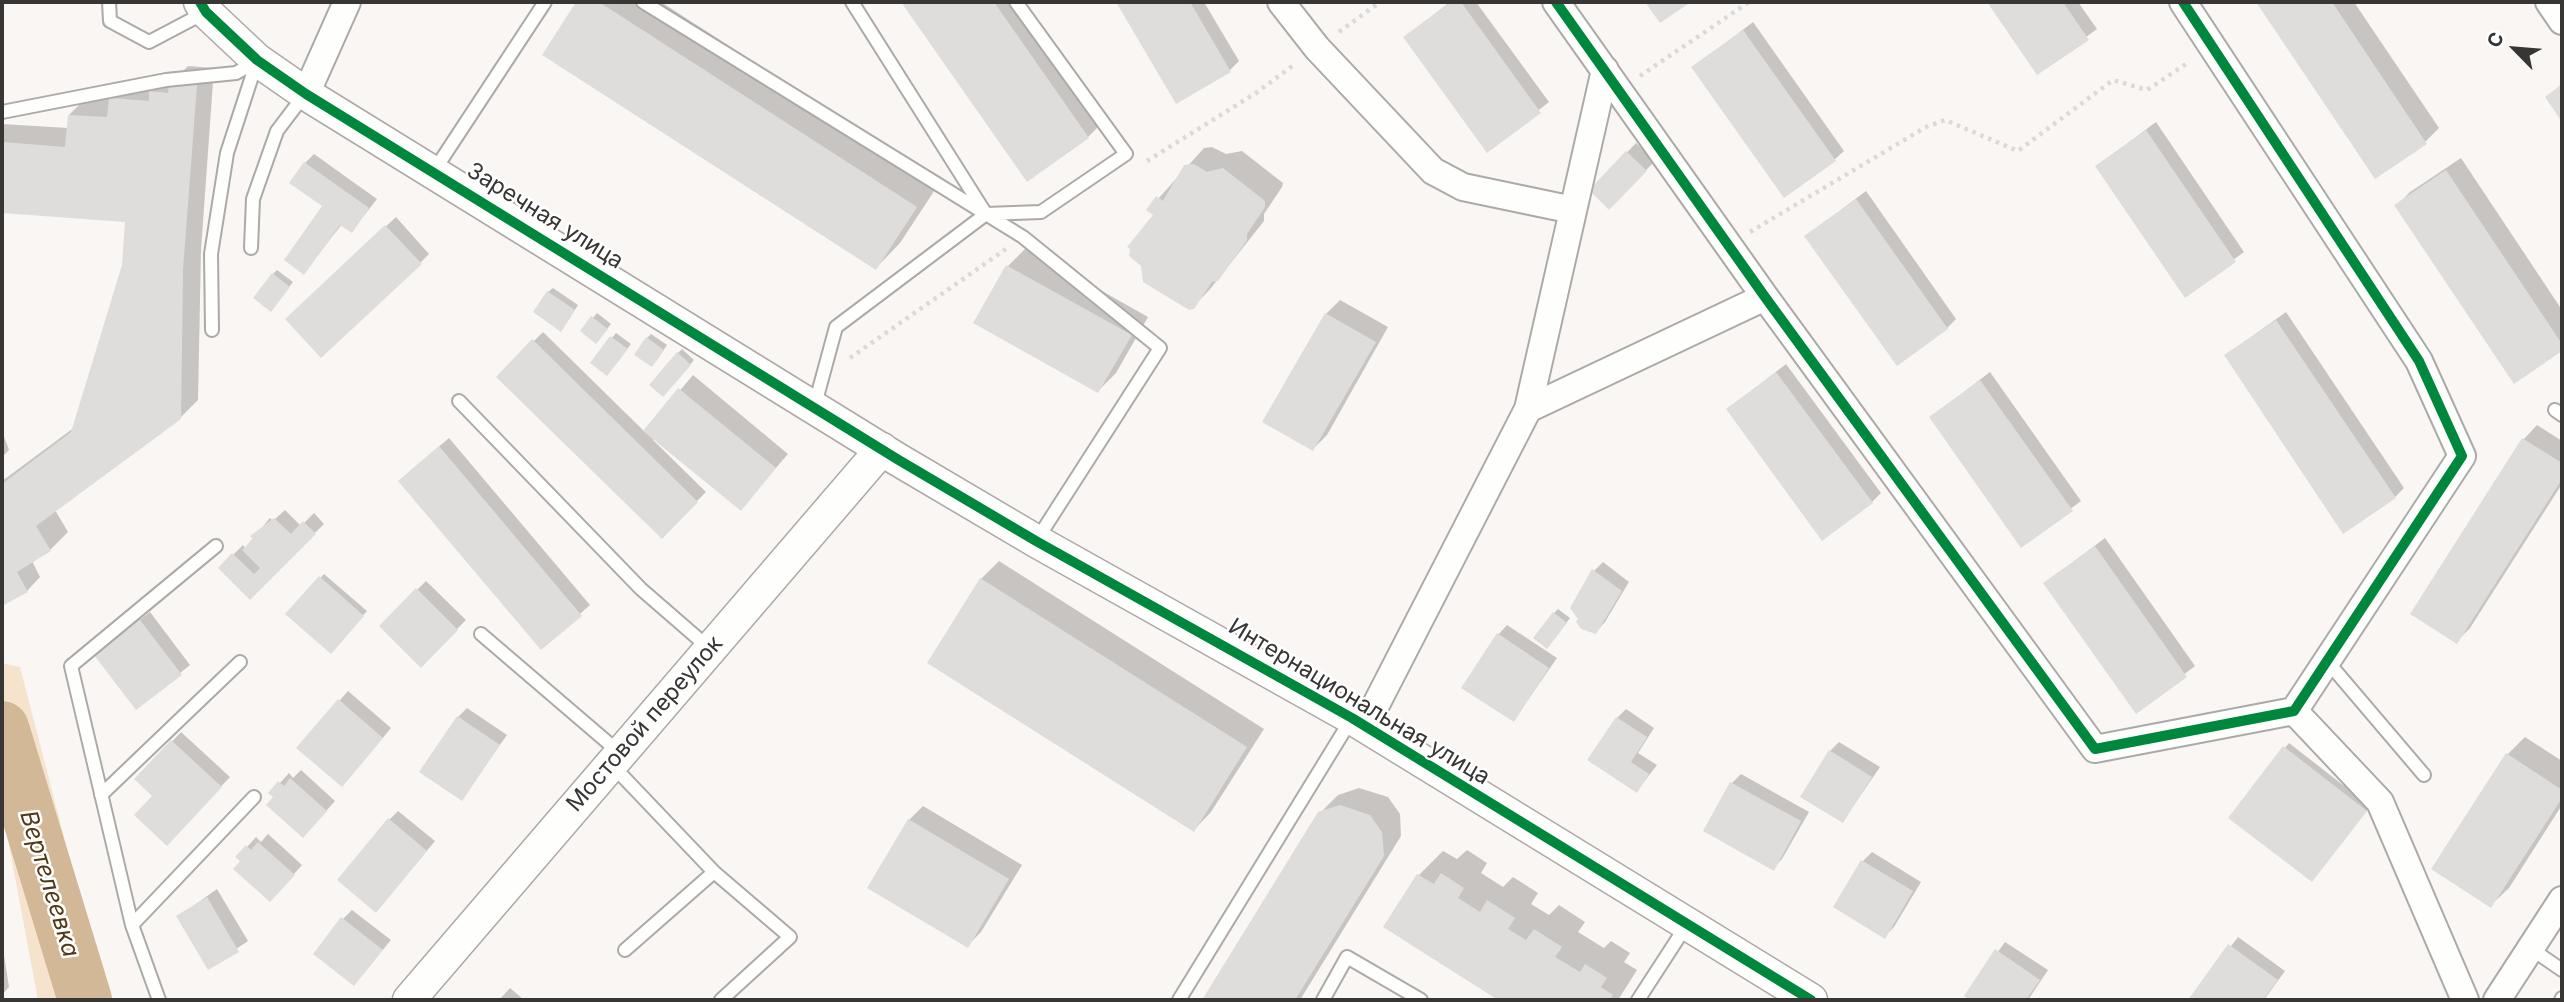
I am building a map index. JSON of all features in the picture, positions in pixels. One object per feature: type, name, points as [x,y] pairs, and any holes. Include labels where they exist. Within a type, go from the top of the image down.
[{"type":"street","points":[[306,94],[346,2]]},
{"type":"street","points":[[1281,2],[1317,48],[1433,171],[1463,187],[1573,209]]},
{"type":"street","points":[[1556,2],[1765,298],[2095,749],[2294,711],[2462,456],[2418,361],[2183,2]]},
{"type":"street","points":[[2549,2],[2562,20]]},
{"type":"street","name":"Заречная улица","points":[[203,7],[257,60],[306,94],[881,449]]},
{"type":"street","points":[[1358,722],[1528,409],[1573,209],[1612,80]]},
{"type":"street","points":[[1528,409],[1765,298]]},
{"type":"street","name":"Интернациональная улица","points":[[881,449],[1036,541],[1358,722],[1686,926],[1811,1000]]},
{"type":"street","name":"Мостовой переулок","points":[[409,1000],[881,449]]},
{"type":"street","points":[[2294,711],[2380,802],[2465,1000]]},
{"type":"street","points":[[2497,1000],[2530,948],[2560,908]]},
{"type":"lane","points":[[109,2],[110,21],[149,43],[203,7]]},
{"type":"lane","points":[[434,171],[545,2]]},
{"type":"lane","points":[[643,2],[1023,237],[1160,348],[1036,541]]},
{"type":"lane","points":[[852,2],[986,214]]},
{"type":"lane","points":[[814,408],[836,327],[986,214],[1041,212],[1126,154],[1016,2]]},
{"type":"lane","points":[[2,112],[166,80],[236,73],[257,60]]},
{"type":"lane","points":[[212,330],[211,254],[227,153],[257,60]]},
{"type":"lane","points":[[251,248],[253,199],[277,131],[306,94]]},
{"type":"lane","points":[[459,401],[640,589],[709,649]]},
{"type":"lane","points":[[159,1000],[132,925],[71,666],[216,546]]},
{"type":"lane","points":[[481,634],[616,758],[714,872],[790,937],[721,1000]]},
{"type":"lane","points":[[2326,660],[2424,775]]},
{"type":"lane","points":[[101,795],[240,662]]},
{"type":"lane","points":[[1179,1000],[1358,722]]},
{"type":"lane","points":[[132,925],[254,797]]},
{"type":"lane","points":[[625,950],[714,872]]},
{"type":"lane","points":[[1637,1000],[1686,926]]},
{"type":"lane","points":[[2530,948],[2562,970]]},
{"type":"lane","points":[[1323,1000],[1347,957],[1421,1000]]},
{"type":"path","points":[[1612,80],[1749,2]]},
{"type":"path","points":[[1728,245],[1926,127],[1945,120],[2018,151],[2113,80],[2147,90],[2212,47]]},
{"type":"shaded area","points":[[2,663],[20,667],[106,1000],[38,1000],[2,808]]},
{"type":"building","points":[[576,2],[599,2],[917,207],[876,270],[542,55]]},
{"type":"building","points":[[901,2],[994,2],[1089,138],[1027,182]]},
{"type":"building","points":[[1116,2],[1190,2],[1231,72],[1176,104]]},
{"type":"building","points":[[1451,2],[1461,2],[1541,113],[1487,153],[1403,37]]},
{"type":"building","points":[[1645,2],[1691,2],[1660,23]]},
{"type":"building","points":[[1987,2],[2063,2],[2089,40],[2037,75]]},
{"type":"building","points":[[2256,2],[2332,2],[2427,144],[2375,179]]},
{"type":"building","points":[[1743,30],[1836,161],[1784,198],[1691,67]]},
{"type":"building","points":[[169,83],[197,85],[183,269],[181,419],[36,526],[51,551],[17,572],[28,592],[2,606],[2,484],[71,432],[122,265],[125,222],[2,213],[2,142],[65,147],[68,115],[107,117],[109,98],[149,101],[149,91],[168,93]]},
{"type":"building","points":[[2562,84],[2562,122],[2545,97]]},
{"type":"building","points":[[2146,130],[2236,262],[2185,298],[2095,166]]},
{"type":"building","points":[[1626,151],[1647,171],[1609,210],[1589,190]]},
{"type":"building","points":[[304,162],[369,208],[352,233],[340,225],[304,275],[284,260],[322,206],[289,183]]},
{"type":"building","points":[[1194,164],[1207,172],[1223,168],[1265,201],[1265,207],[1247,234],[1247,240],[1218,281],[1212,282],[1194,309],[1189,310],[1143,282],[1141,266],[1129,256],[1130,249],[1127,247],[1153,215],[1146,210],[1156,196],[1163,201],[1184,165]]},
{"type":"building","points":[[2446,170],[2562,344],[2562,351],[2514,384],[2394,205]]},
{"type":"building","points":[[1856,199],[1948,329],[1897,366],[1804,236]]},
{"type":"building","points":[[385,225],[422,264],[321,358],[285,319]]},
{"type":"building","points":[[1006,265],[1132,335],[1098,393],[973,323]]},
{"type":"building","points":[[272,273],[290,287],[271,312],[253,298]]},
{"type":"building","points":[[547,291],[575,310],[561,332],[533,312]]},
{"type":"building","points":[[1325,313],[1376,342],[1313,451],[1262,422]]},
{"type":"building","points":[[591,316],[608,329],[596,344],[580,331]]},
{"type":"building","points":[[2276,320],[2396,498],[2343,534],[2224,355]]},
{"type":"building","points":[[610,336],[628,349],[607,376],[590,363]]},
{"type":"building","points":[[646,337],[664,350],[652,367],[634,355]]},
{"type":"building","points":[[532,339],[698,502],[662,539],[496,377]]},
{"type":"building","points":[[677,352],[691,365],[663,397],[649,385]]},
{"type":"building","points":[[1776,372],[1873,503],[1822,541],[1726,409]]},
{"type":"building","points":[[1980,380],[2073,511],[2021,548],[1929,417]]},
{"type":"building","points":[[678,388],[776,468],[741,511],[643,431]]},
{"type":"building","points":[[2522,438],[2562,463],[2562,479],[2457,644],[2410,614]]},
{"type":"building","points":[[439,446],[582,616],[541,650],[398,481]]},
{"type":"building","points":[[274,518],[291,534],[303,521],[316,534],[250,600],[218,568],[232,553],[254,574],[260,568],[242,550],[253,539],[250,536]]},
{"type":"building","points":[[2095,546],[2187,677],[2136,714],[2043,583]]},
{"type":"building","points":[[1592,569],[1622,591],[1596,634],[1581,629],[1570,608]]},
{"type":"building","points":[[319,576],[364,616],[331,654],[285,614]]},
{"type":"building","points":[[980,578],[1247,747],[1194,832],[927,663]]},
{"type":"building","points":[[416,588],[458,630],[421,668],[379,626]]},
{"type":"building","points":[[1553,612],[1567,623],[1547,649],[1533,638]]},
{"type":"building","points":[[140,620],[182,675],[136,710],[94,655]]},
{"type":"building","points":[[1497,633],[1549,668],[1514,722],[1461,688]]},
{"type":"building","points":[[338,699],[383,738],[342,787],[296,748]]},
{"type":"building","points":[[457,716],[500,745],[462,801],[419,772]]},
{"type":"building","points":[[1616,717],[1647,737],[1631,762],[1649,774],[1637,793],[1587,760]]},
{"type":"building","points":[[171,740],[222,787],[167,846],[134,815],[152,796],[134,779]]},
{"type":"building","points":[[2283,746],[2367,811],[2312,882],[2228,818]]},
{"type":"building","points":[[1829,750],[1872,777],[1843,823],[1800,797]]},
{"type":"building","points":[[2506,753],[2562,790],[2562,798],[2491,908],[2431,869]]},
{"type":"building","points":[[290,778],[327,811],[303,838],[266,805],[273,797],[268,793],[278,781],[284,786]]},
{"type":"building","points":[[1730,782],[1801,821],[1774,871],[1703,831]]},
{"type":"building","points":[[1340,805],[1370,815],[1382,832],[1384,856],[1295,1000],[1202,1000],[1318,812]]},
{"type":"building","points":[[388,818],[427,851],[376,913],[337,880]]},
{"type":"building","points":[[908,819],[1009,879],[968,948],[867,888]]},
{"type":"building","points":[[258,842],[295,875],[270,902],[233,869],[240,861],[235,857],[246,845],[251,850]]},
{"type":"building","points":[[1861,860],[1913,891],[1885,939],[1833,907]]},
{"type":"building","points":[[1441,873],[1464,888],[1458,898],[1480,912],[1487,900],[1515,918],[1508,929],[1526,940],[1534,929],[1562,947],[1555,957],[1580,972],[1585,964],[1607,978],[1601,987],[1613,995],[1610,1000],[1498,1000],[1383,927],[1417,874],[1434,884]]},
{"type":"building","points":[[207,897],[239,952],[208,970],[176,916]]},
{"type":"building","points":[[341,917],[383,950],[354,986],[313,954]]},
{"type":"building","points":[[2228,944],[2278,980],[2263,1000],[2188,1000]]},
{"type":"building","points":[[1995,949],[2040,980],[2026,1000],[1970,1000],[1964,996]]},
{"type":"waterway","name":"Вертелеевка","points":[[2,728],[85,1000]]},
{"type":"cycle path","points":[[200,2],[206,12],[257,60],[306,94],[897,459],[1036,541],[1352,718],[1811,1000]]},
{"type":"cycle path","points":[[1556,2],[1765,297],[2095,749],[2294,711],[2462,456],[2419,361],[2183,2]]}]
